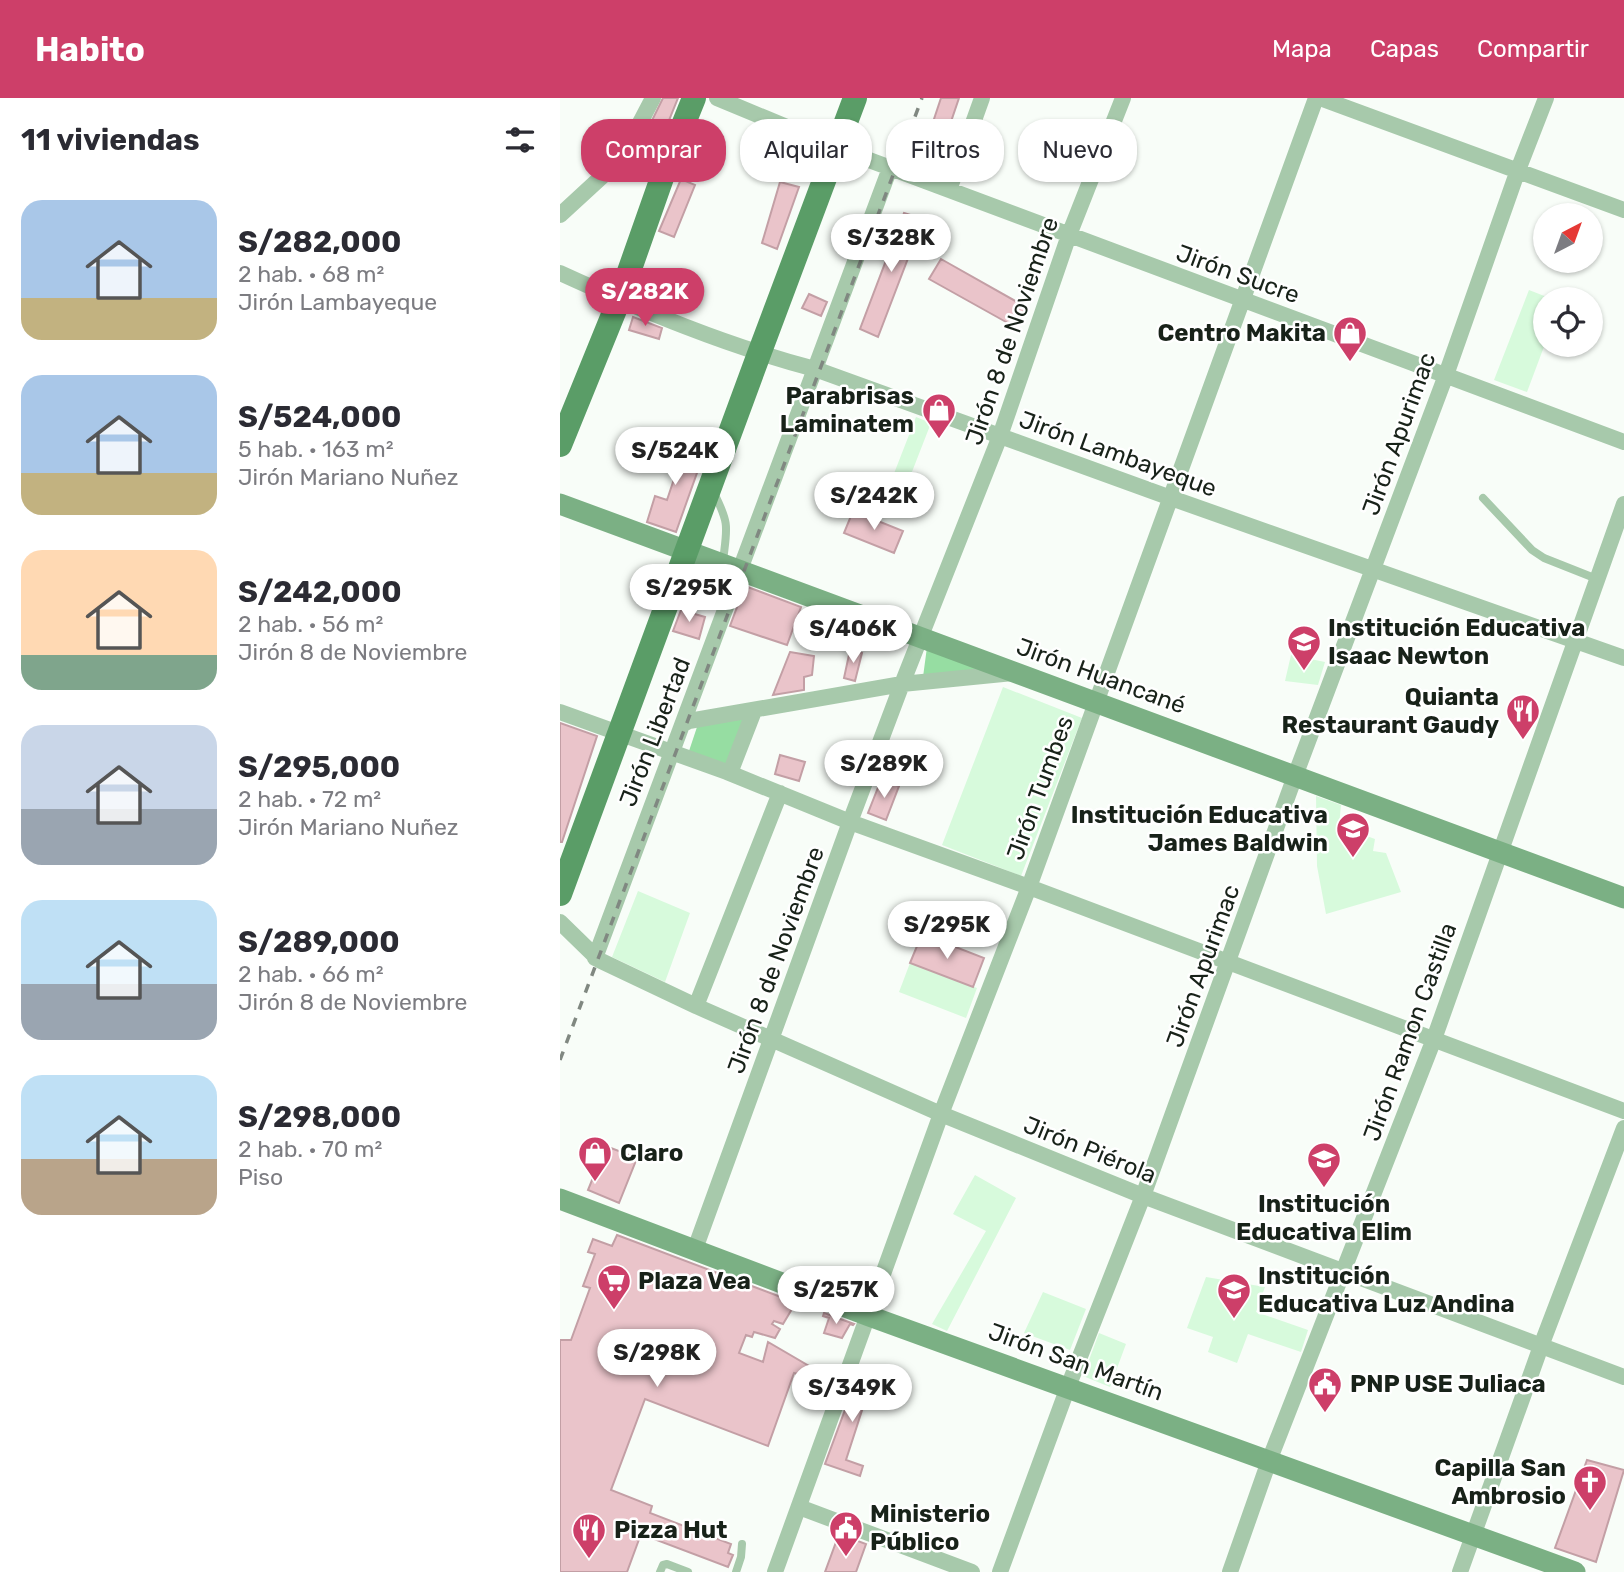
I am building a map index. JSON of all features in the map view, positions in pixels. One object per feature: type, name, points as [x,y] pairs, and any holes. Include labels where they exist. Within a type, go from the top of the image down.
[{"type":"main road","points":[[686,119],[694,98]]},
{"type":"main road","points":[[847,119],[855,98]]},
{"type":"main road","points":[[560,445],[619,300],[661,182]]},
{"type":"main road","points":[[560,894],[824,182]]},
{"type":"street","points":[[642,119],[653,98]]},
{"type":"street","name":"Jirón Sucre","points":[[717,98],[767,119]]},
{"type":"street","points":[[949,190],[982,98]]},
{"type":"street","name":"Jirón 8 de Noviembre","points":[[695,1249],[850,822],[1000,436],[1069,234],[1123,98]]},
{"type":"street","points":[[1318,98],[1624,210]]},
{"type":"street","name":"Jirón Tumbes","points":[[775,1572],[941,1114],[1029,887],[1318,98]]},
{"type":"street","name":"Jirón Apurimac","points":[[1000,1572],[1230,963],[1295,776],[1446,375],[1546,98]]},
{"type":"street","points":[[820,371],[886,180]]},
{"type":"street","points":[[560,215],[596,182]]},
{"type":"street","name":"Jirón Sucre","points":[[928,182],[1624,442]]},
{"type":"street","name":"Jirón Lambayeque","points":[[560,273],[619,300],[759,354],[820,371],[1624,658]]},
{"type":"street","name":"Jirón Libertad","points":[[595,958],[737,569],[820,371]]},
{"type":"street","name":"Jirón Huancané","points":[[560,504],[1624,898]]},
{"type":"street","name":"Jirón Ramon Castilla","points":[[1230,1572],[1269,1461],[1434,1040],[1624,504]]},
{"type":"street","points":[[682,724],[902,684],[1016,672]]},
{"type":"street","points":[[730,773],[754,711]]},
{"type":"street","points":[[560,712],[730,773],[850,822],[1624,1111]]},
{"type":"street","points":[[696,1006],[779,793]]},
{"type":"street","name":"Jirón Piérola","points":[[560,922],[595,958],[771,1040],[941,1114],[1143,1196],[1624,1377]]},
{"type":"street","points":[[1460,1572],[1541,1346],[1624,1128]]},
{"type":"street","name":"Jirón San Martín","points":[[560,1199],[869,1316],[1575,1572]]},
{"type":"street","points":[[799,1507],[972,1572]]},
{"type":"lane","points":[[711,486],[726,516],[737,569]]},
{"type":"lane","points":[[1483,498],[1532,550],[1544,558],[1597,579]]},
{"type":"lane","points":[[736,1572],[742,1544]]},
{"type":"lane","points":[[660,1572],[663,1564],[688,1572]]},
{"type":"shaded area","points":[[1529,290],[1533,292],[1533,357],[1540,357],[1527,392],[1494,380]]},
{"type":"shaded area","points":[[916,417],[931,423],[901,500],[886,494]]},
{"type":"shaded area","name":"Institución Educativa Isaac Newton","points":[[1291,655],[1325,662],[1318,685],[1285,681]]},
{"type":"shaded area","points":[[1003,687],[1082,718],[1021,876],[942,845]]},
{"type":"shaded area","name":"Institución Educativa James Baldwin","points":[[1316,796],[1341,805],[1339,826],[1375,839],[1373,851],[1386,853],[1401,892],[1326,914],[1317,866]]},
{"type":"shaded area","points":[[638,891],[690,913],[665,982],[612,957]]},
{"type":"shaded area","points":[[910,963],[977,988],[966,1018],[899,992]]},
{"type":"shaded area","points":[[975,1175],[1016,1198],[947,1331],[932,1324],[986,1231],[953,1214]]},
{"type":"shaded area","name":"Institución Educativa Luz Andina","points":[[1206,1277],[1265,1287],[1256,1312],[1308,1330],[1301,1352],[1248,1334],[1237,1363],[1208,1352],[1213,1337],[1187,1328]]},
{"type":"shaded area","points":[[1043,1292],[1086,1309],[1070,1350],[1024,1333]]},
{"type":"shaded area","points":[[1099,1333],[1126,1344],[1110,1387],[1083,1376]]},
{"type":"green space","points":[[927,647],[986,668],[923,677]]},
{"type":"green space","points":[[750,714],[729,769],[688,754],[698,724]]},
{"type":"building","points":[[663,98],[678,98],[670,119],[653,119]]},
{"type":"building","points":[[941,98],[959,98],[952,119],[934,119]]},
{"type":"building","points":[[680,182],[695,185],[674,237],[659,231]]},
{"type":"building","points":[[780,182],[799,187],[777,249],[762,243]]},
{"type":"building","points":[[904,213],[923,219],[878,337],[860,329]]},
{"type":"building","points":[[941,259],[1026,307],[1015,327],[929,279]]},
{"type":"building","points":[[809,294],[827,302],[821,316],[802,308]]},
{"type":"building","points":[[633,317],[662,328],[659,339],[629,330]]},
{"type":"building","points":[[665,442],[703,456],[676,532],[647,522],[655,496],[667,500],[677,470],[658,464]]},
{"type":"building","points":[[853,511],[903,531],[894,553],[844,533]]},
{"type":"building","points":[[745,586],[801,607],[787,645],[730,626]]},
{"type":"building","points":[[681,610],[705,617],[699,639],[673,631]]},
{"type":"building","points":[[850,650],[862,653],[855,681],[844,678]]},
{"type":"building","points":[[790,652],[814,656],[812,675],[804,677],[804,690],[773,695]]},
{"type":"building","points":[[560,723],[597,736],[562,842],[560,842]]},
{"type":"building","points":[[780,755],[805,762],[799,781],[775,774]]},
{"type":"building","points":[[881,780],[899,786],[886,820],[868,813]]},
{"type":"building","points":[[922,934],[984,958],[973,987],[910,963]]},
{"type":"building","points":[[598,1143],[637,1158],[619,1203],[588,1190],[599,1163],[591,1159]]},
{"type":"building","points":[[617,1235],[818,1311],[795,1304],[783,1324],[774,1321],[772,1324],[780,1329],[775,1338],[754,1332],[752,1337],[746,1335],[739,1353],[763,1362],[768,1342],[833,1380],[832,1384],[794,1373],[768,1446],[645,1399],[611,1490],[652,1506],[650,1513],[731,1544],[728,1553],[733,1555],[728,1567],[641,1534],[627,1572],[560,1572],[560,1340],[571,1340],[590,1288],[583,1286],[595,1254],[588,1252],[593,1239],[612,1246]]},
{"type":"building","points":[[824,1313],[854,1324],[850,1324],[842,1338],[824,1333],[829,1318],[823,1316]]},
{"type":"building","points":[[859,1372],[881,1379],[875,1397],[867,1395],[846,1460],[863,1466],[860,1476],[825,1464]]},
{"type":"building","name":"Capilla San Ambrosio","points":[[1587,1460],[1624,1470],[1596,1562],[1555,1548]]},
{"type":"building","name":"Ministerio Público","points":[[839,1534],[866,1544],[856,1572],[825,1572]]},
{"type":"railway","points":[[560,1060],[922,98]]},
{"type":"place","name":"Centro Makita","points":[[1350,363]]},
{"type":"place","name":"Parabrisas Laminatem","points":[[939,440]]},
{"type":"place","name":"Institución Educativa Isaac Newton","points":[[1304,672]]},
{"type":"place","name":"Quianta Restaurant Gaudy","points":[[1523,741]]},
{"type":"place","name":"Institución Educativa James Baldwin","points":[[1353,859]]},
{"type":"place","name":"Claro","points":[[595,1183]]},
{"type":"place","name":"Institución Educativa Elim","points":[[1324,1189]]},
{"type":"place","name":"Plaza Vea","points":[[614,1311]]},
{"type":"place","name":"Institución Educativa Luz Andina","points":[[1234,1320]]},
{"type":"place","name":"PNP USE Juliaca","points":[[1325,1414]]},
{"type":"place","name":"Capilla San Ambrosio","points":[[1590,1512]]},
{"type":"place","name":"Ministerio Público","points":[[846,1558]]},
{"type":"place","name":"Pizza Hut","points":[[589,1560]]}]
